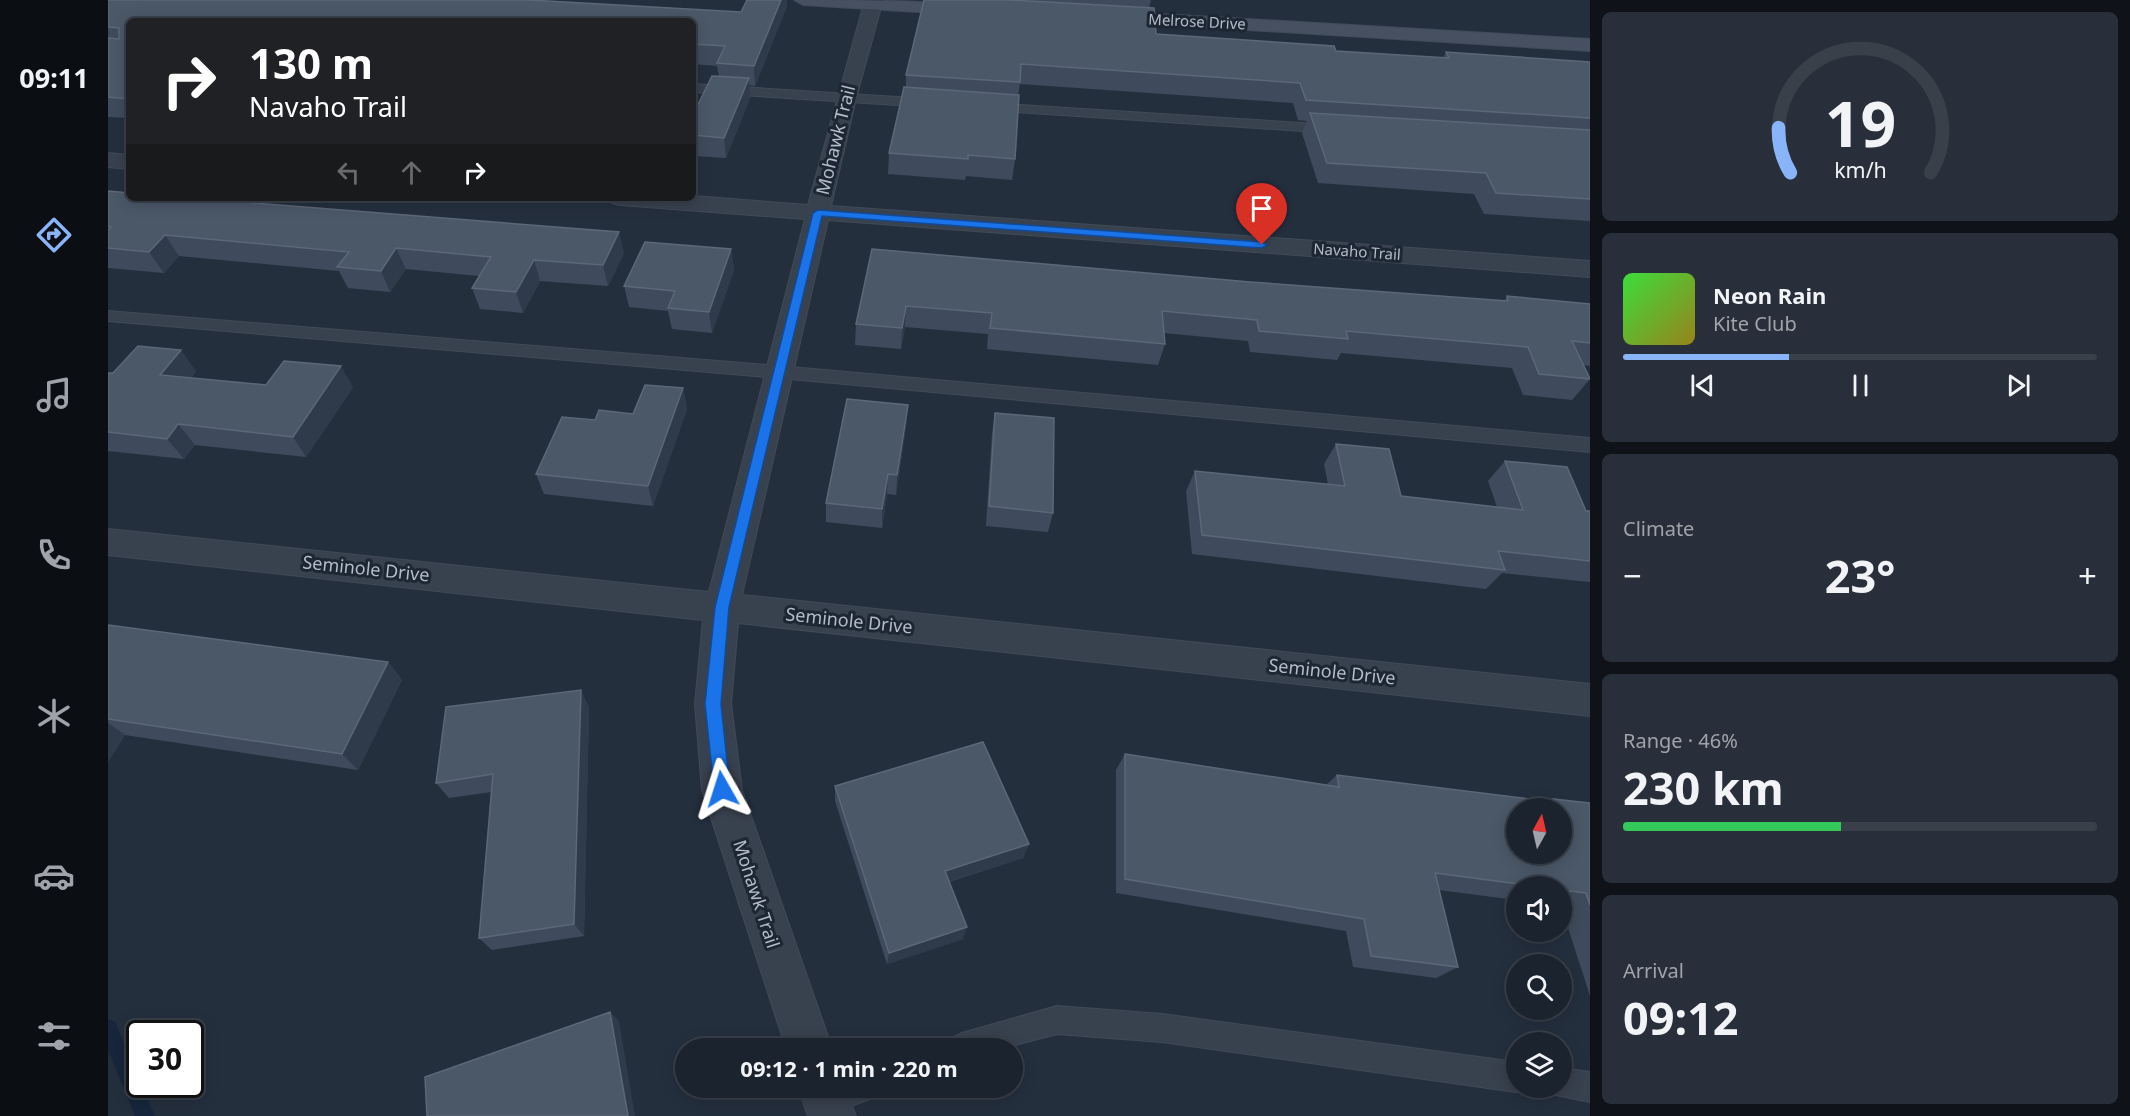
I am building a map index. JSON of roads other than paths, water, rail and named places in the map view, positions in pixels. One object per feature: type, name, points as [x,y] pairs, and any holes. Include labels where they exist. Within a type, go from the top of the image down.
[{"type":"street","points":[[803,0],[874,2],[981,10]]},
{"type":"street","name":"Mohawk Trail","points":[[806,1038],[722,789],[713,704],[722,607],[846,98],[874,2]]},
{"type":"street","name":"Melrose Drive","points":[[1088,16],[1590,45]]},
{"type":"street","points":[[108,160],[126,162]]},
{"type":"street","name":"Navaho Trail","points":[[660,201],[1590,269]]},
{"type":"street","name":"Seminole Drive","points":[[108,542],[1590,700]]},
{"type":"lane","points":[[696,88],[940,104]]},
{"type":"lane","points":[[976,106],[1342,129]]},
{"type":"lane","points":[[108,316],[779,372],[1590,445]]},
{"type":"lane","points":[[990,1038],[1057,1020],[1162,1028],[1506,1076]]},
{"type":"lane","points":[[1572,1084],[1590,1087]]},
{"type":"waterway","points":[[108,1028],[145,1116]]}]
